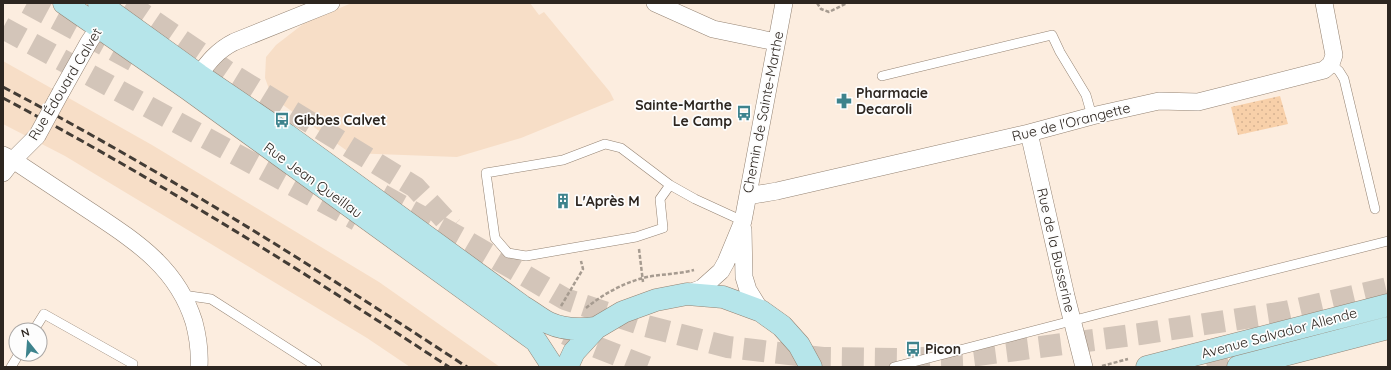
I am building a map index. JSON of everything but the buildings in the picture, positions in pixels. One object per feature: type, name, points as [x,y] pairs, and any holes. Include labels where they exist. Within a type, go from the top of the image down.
[{"type":"main road","name":"Rue Jean Queillau","points":[[64,3],[103,14],[536,341],[553,367]]},
{"type":"main road","name":"Rue Jean Queillau","points":[[194,82],[287,135],[549,323],[564,328],[579,330],[596,328]]},
{"type":"main road","points":[[567,367],[574,352],[596,328],[623,312],[656,300],[687,294],[723,297],[761,311],[782,326],[799,345],[811,367]]},
{"type":"main road","name":"Avenue Salvador Allende","points":[[1147,367],[1388,305]]},
{"type":"main road","name":"Avenue Salvador Allende","points":[[1238,367],[1388,328]]},
{"type":"street","points":[[194,82],[213,57],[230,44],[331,3]]},
{"type":"street","points":[[655,3],[713,29],[776,42]]},
{"type":"street","name":"Chemin de Sainte-Marthe","points":[[687,294],[702,288],[720,271],[726,262],[743,221],[784,3]]},
{"type":"street","points":[[1324,3],[1334,55],[1331,64]]},
{"type":"street","name":"Rue Édouard Calvet","points":[[6,163],[37,136],[103,14]]},
{"type":"street","name":"Rue de l'Orangette","points":[[748,196],[785,189],[1029,133],[1159,100],[1198,102],[1324,70],[1331,64]]},
{"type":"street","name":"Rue de la Busserine","points":[[1029,133],[1084,367]]},
{"type":"street","points":[[6,163],[133,239],[166,270],[184,295],[191,314],[197,335],[200,354],[199,367]]},
{"type":"street","name":"Chemin de Sainte-Marthe","points":[[743,221],[744,277],[748,290],[761,311]]},
{"type":"lane","points":[[882,76],[1052,35],[1060,52],[1086,95],[1092,116]]},
{"type":"lane","points":[[1331,64],[1339,71],[1344,79],[1375,210]]},
{"type":"lane","points":[[670,185],[660,199],[663,228],[636,236],[526,256],[508,253],[495,238],[486,173],[563,160],[605,144],[621,148],[670,185],[695,199],[743,221]]},
{"type":"lane","points":[[894,367],[1388,241]]},
{"type":"lane","points":[[184,295],[211,299],[317,367]]},
{"type":"lane","points":[[39,322],[44,314],[133,364],[132,367]]},
{"type":"path","points":[[817,3],[821,9],[828,12],[847,3]]},
{"type":"path","points":[[638,247],[643,282]]},
{"type":"path","points":[[558,311],[583,269]]},
{"type":"shaded area","points":[[352,3],[530,3],[539,15],[544,12],[610,92],[614,100],[521,138],[457,157],[350,153],[272,97],[265,78],[266,57],[276,45],[307,21]]},
{"type":"shaded area","points":[[3,61],[152,145],[379,282],[500,367],[410,367],[367,338],[65,156],[3,124]]},
{"type":"shaded area","points":[[1280,96],[1288,124],[1238,135],[1231,107]]},
{"type":"tunnel","points":[[27,3],[134,61]]},
{"type":"tunnel","points":[[127,3],[231,74],[415,187],[452,227]]},
{"type":"tunnel","points":[[3,28],[357,220]]},
{"type":"tunnel","points":[[382,195],[464,240],[565,299],[646,326],[728,347],[823,358],[898,359],[970,356],[1140,334],[1285,312],[1388,288]]},
{"type":"tunnel","points":[[566,334],[647,367]]},
{"type":"tunnel","points":[[1207,367],[1257,357]]},
{"type":"railway","points":[[3,87],[63,119],[180,186],[296,257],[467,367]]},
{"type":"railway","points":[[3,98],[117,161],[229,227],[285,261],[449,367]]},
{"type":"place","name":"Pharmacie Decaroli","points":[[844,101]]},
{"type":"place","name":"Sainte-Marthe Le Camp","points":[[744,113]]},
{"type":"place","name":"Gibbes Calvet","points":[[282,120]]},
{"type":"place","name":"L'Après M","points":[[563,201]]},
{"type":"place","name":"Picon","points":[[913,349]]}]
